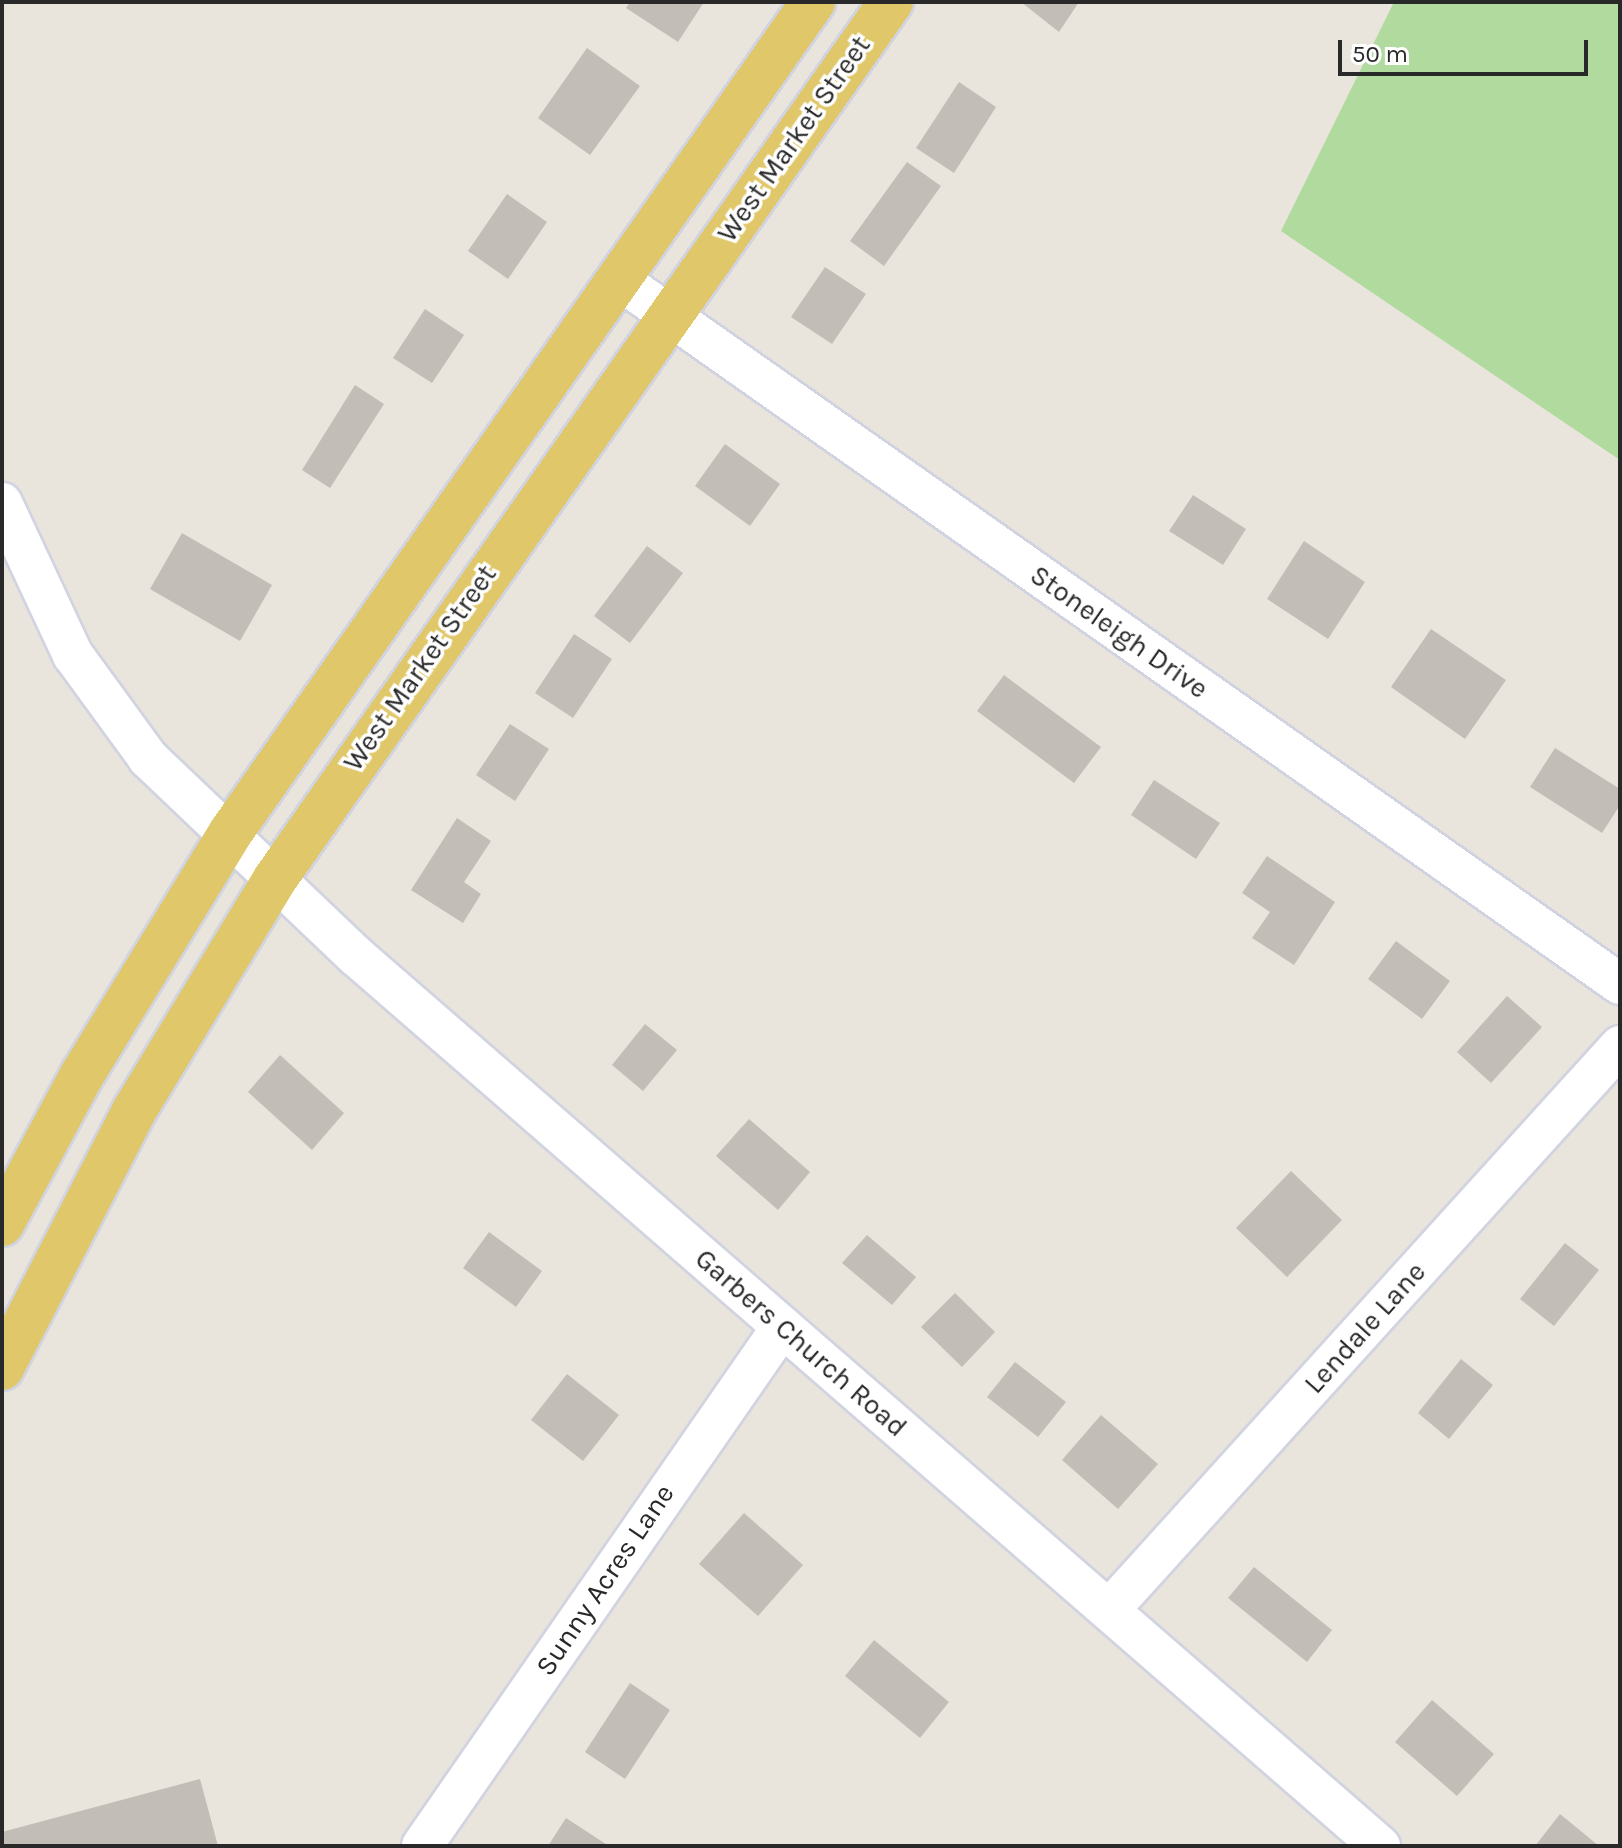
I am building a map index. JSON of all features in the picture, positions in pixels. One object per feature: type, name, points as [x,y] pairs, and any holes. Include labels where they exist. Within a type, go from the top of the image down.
[{"type":"main road","points":[[2,1224],[82,1075],[231,832],[813,2]]},
{"type":"main road","name":"West Market Street","points":[[2,1368],[134,1111],[275,879],[891,2]]},
{"type":"street","name":"Stoneleigh Drive","points":[[618,279],[1620,984]]},
{"type":"street","name":"Garbers Church Road","points":[[2,503],[46,606],[100,700],[148,758],[231,832],[275,879],[782,1327],[1380,1846]]},
{"type":"street","name":"Lendale Lane","points":[[1109,1610],[1620,1046]]},
{"type":"street","name":"Sunny Acres Lane","points":[[426,1842],[782,1327]]},
{"type":"green space","points":[[1394,2],[1620,2],[1620,460],[1281,231]]},
{"type":"building","points":[[630,2],[704,2],[678,42],[626,8]]},
{"type":"building","points":[[1021,2],[1079,2],[1059,32]]},
{"type":"building","points":[[587,48],[640,86],[590,155],[538,118]]},
{"type":"building","points":[[959,82],[996,107],[954,173],[916,148]]},
{"type":"building","points":[[907,162],[941,186],[884,266],[850,241]]},
{"type":"building","points":[[507,194],[547,222],[508,279],[468,251]]},
{"type":"building","points":[[825,267],[866,294],[832,344],[791,317]]},
{"type":"building","points":[[425,309],[464,335],[432,383],[393,358]]},
{"type":"building","points":[[355,385],[384,404],[330,488],[302,470]]},
{"type":"building","points":[[725,444],[780,484],[750,526],[695,486]]},
{"type":"building","points":[[1193,495],[1246,529],[1223,565],[1169,531]]},
{"type":"building","points":[[182,533],[272,585],[240,641],[150,589]]},
{"type":"building","points":[[1304,541],[1365,582],[1328,639],[1267,599]]},
{"type":"building","points":[[647,546],[683,573],[630,643],[594,616]]},
{"type":"building","points":[[1431,629],[1506,680],[1465,739],[1391,687]]},
{"type":"building","points":[[574,634],[612,659],[573,718],[535,693]]},
{"type":"building","points":[[1004,675],[1101,747],[1074,783],[977,711]]},
{"type":"building","points":[[510,724],[549,749],[515,801],[476,775]]},
{"type":"building","points":[[1555,748],[1620,789],[1620,805],[1602,833],[1530,787]]},
{"type":"building","points":[[1154,780],[1220,823],[1196,859],[1131,815]]},
{"type":"building","points":[[457,818],[491,841],[464,882],[481,894],[463,923],[411,890]]},
{"type":"building","points":[[1267,856],[1335,902],[1294,965],[1252,938],[1270,912],[1242,893]]},
{"type":"building","points":[[1396,941],[1450,981],[1422,1019],[1368,979]]},
{"type":"building","points":[[1507,996],[1542,1027],[1491,1083],[1457,1052]]},
{"type":"building","points":[[645,1024],[677,1050],[643,1091],[612,1065]]},
{"type":"building","points":[[280,1055],[344,1113],[312,1150],[248,1092]]},
{"type":"building","points":[[749,1119],[810,1172],[778,1210],[716,1156]]},
{"type":"building","points":[[1291,1171],[1342,1220],[1287,1277],[1236,1228]]},
{"type":"building","points":[[489,1232],[542,1271],[516,1307],[463,1268]]},
{"type":"building","points":[[867,1235],[916,1277],[892,1305],[842,1263]]},
{"type":"building","points":[[1565,1243],[1599,1270],[1554,1326],[1520,1299]]},
{"type":"building","points":[[955,1293],[995,1332],[962,1367],[921,1327]]},
{"type":"building","points":[[1461,1359],[1493,1385],[1449,1439],[1418,1413]]},
{"type":"building","points":[[1015,1362],[1066,1402],[1038,1437],[987,1397]]},
{"type":"building","points":[[567,1374],[619,1415],[583,1461],[531,1420]]},
{"type":"building","points":[[1101,1415],[1158,1464],[1118,1509],[1062,1460]]},
{"type":"building","points":[[744,1513],[803,1565],[758,1616],[699,1564]]},
{"type":"building","points":[[1254,1567],[1332,1630],[1307,1662],[1228,1598]]},
{"type":"building","points":[[874,1640],[949,1702],[920,1738],[845,1676]]},
{"type":"building","points":[[630,1683],[670,1710],[625,1779],[585,1752]]},
{"type":"building","points":[[1432,1700],[1494,1754],[1457,1796],[1395,1742]]},
{"type":"building","points":[[200,1779],[218,1846],[2,1846],[2,1832]]},
{"type":"building","points":[[1560,1814],[1599,1846],[1535,1846]]},
{"type":"building","points":[[566,1818],[609,1846],[548,1846]]}]
